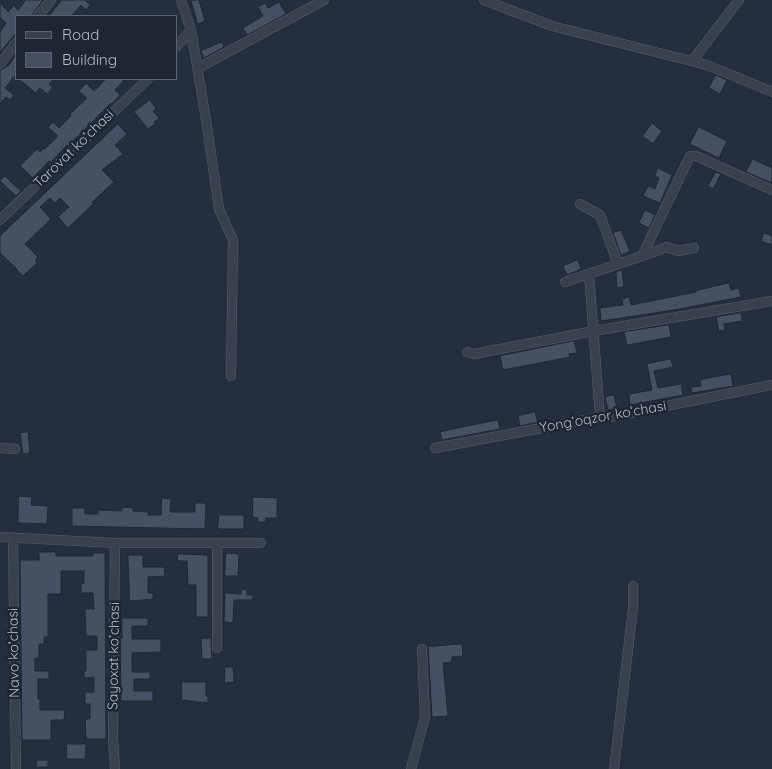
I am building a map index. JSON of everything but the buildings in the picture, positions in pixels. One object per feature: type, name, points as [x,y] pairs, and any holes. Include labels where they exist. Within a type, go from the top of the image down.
[{"type":"street","points":[[39,15],[51,0]]},
{"type":"street","points":[[181,0],[191,30],[198,68],[219,209],[233,240],[230,376]]},
{"type":"street","points":[[198,68],[324,0]]},
{"type":"street","points":[[484,0],[552,26],[708,65],[772,92]]},
{"type":"street","points":[[692,61],[739,0]]},
{"type":"street","points":[[178,45],[191,30]]},
{"type":"street","points":[[0,64],[15,44]]},
{"type":"street","name":"Tarovat koʻchasi","points":[[0,220],[147,80]]},
{"type":"street","points":[[642,256],[690,156],[696,156],[772,190]]},
{"type":"street","points":[[580,204],[600,215],[618,264]]},
{"type":"street","points":[[565,282],[667,247],[678,251],[694,248]]},
{"type":"street","points":[[589,274],[600,417]]},
{"type":"street","points":[[467,352],[474,354],[594,331],[772,301]]},
{"type":"street","name":"Yongʻoqzor koʻchasi","points":[[435,448],[600,417],[611,417],[772,385]]},
{"type":"street","points":[[0,448],[15,449]]},
{"type":"street","points":[[0,536],[115,543],[261,543]]},
{"type":"street","name":"Navo koʻchasi","points":[[12,538],[16,769]]},
{"type":"street","name":"Sayoxat koʻchasi","points":[[115,543],[113,737],[115,769]]},
{"type":"street","points":[[217,543],[217,648]]},
{"type":"street","points":[[614,769],[633,608],[632,586]]},
{"type":"street","points":[[411,769],[424,717],[422,649]]}]
